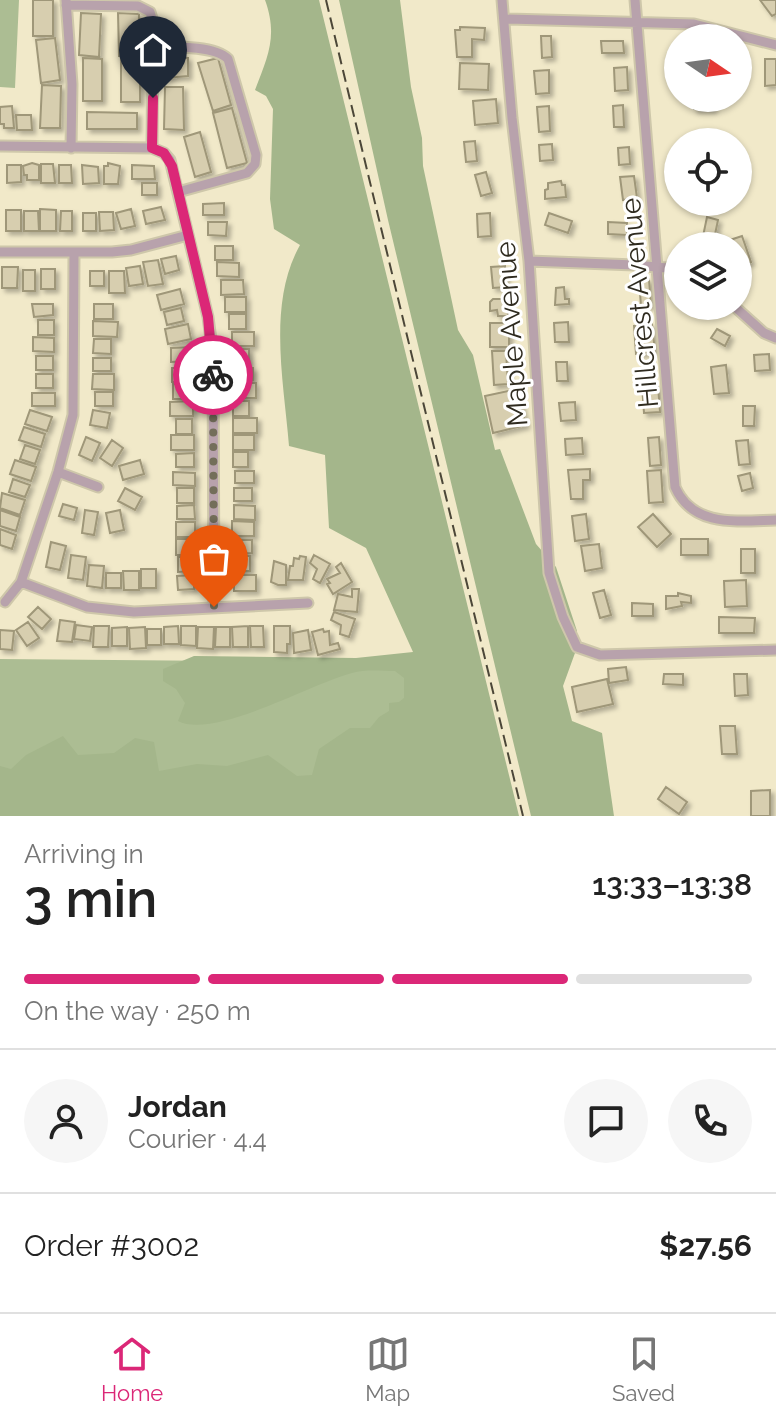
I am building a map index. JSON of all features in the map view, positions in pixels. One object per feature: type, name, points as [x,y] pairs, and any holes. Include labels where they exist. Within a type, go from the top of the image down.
[{"type":"street","name":"Maple Avenue","points":[[502,0],[529,261],[549,573],[563,617],[577,647],[588,653],[631,655],[776,650]]},
{"type":"street","name":"Hillcrest Avenue","points":[[635,0],[675,487],[681,502],[693,512],[712,518],[776,520]]},
{"type":"street","points":[[71,148],[72,84],[66,3],[138,6],[152,16],[152,148]]},
{"type":"street","points":[[504,19],[694,24],[776,45]]},
{"type":"street","points":[[153,47],[190,48],[224,55],[228,59],[256,155],[255,164],[247,173],[179,196]]},
{"type":"street","points":[[0,146],[152,148],[164,153],[170,160],[208,317],[213,355],[214,607]]},
{"type":"street","points":[[0,252],[131,250],[188,235]]},
{"type":"street","points":[[5,602],[21,582],[58,472],[73,415],[74,253]]},
{"type":"street","points":[[529,261],[664,268]]},
{"type":"street","points":[[750,320],[764,333],[776,338]]},
{"type":"street","points":[[58,472],[98,487]]},
{"type":"street","points":[[21,582],[103,610],[134,612],[308,603]]},
{"type":"green space","points":[[0,0],[19,0],[15,88],[0,87]]},
{"type":"green space","points":[[265,0],[319,0],[519,816],[0,816],[0,766],[11,769],[26,755],[63,736],[78,755],[114,753],[135,738],[154,742],[159,771],[197,764],[227,766],[268,755],[297,776],[312,775],[319,749],[350,728],[370,728],[389,711],[389,703],[404,698],[404,678],[395,671],[362,671],[238,717],[194,725],[178,721],[185,703],[176,689],[163,681],[163,669],[194,656],[356,658],[413,652],[366,548],[329,528],[325,455],[289,446],[280,344],[281,318],[290,268],[300,245],[274,229],[270,199],[273,109],[266,96],[255,90],[270,46],[271,24]]},
{"type":"green space","points":[[339,0],[400,0],[411,87],[422,138],[423,166],[458,330],[473,355],[495,450],[500,449],[536,544],[556,567],[577,631],[575,653],[563,686],[572,721],[602,733],[614,816],[531,816],[388,220]]},
{"type":"green space","points":[[0,659],[448,663],[487,816],[0,816]]},
{"type":"building","points":[[33,0],[53,0],[53,36],[33,36]]},
{"type":"building","points":[[760,0],[776,0],[776,14],[772,16]]},
{"type":"building","points":[[81,13],[101,14],[99,57],[79,55]]},
{"type":"building","points":[[118,13],[139,14],[138,56],[119,56]]},
{"type":"building","points":[[460,27],[485,28],[484,40],[472,39],[472,57],[457,57],[455,30],[460,30]]},
{"type":"building","points":[[541,36],[551,36],[552,57],[542,58]]},
{"type":"building","points":[[55,38],[60,80],[41,83],[36,40]]},
{"type":"building","points":[[601,41],[623,41],[624,53],[602,53]]},
{"type":"building","points":[[166,57],[188,58],[188,76],[166,78]]},
{"type":"building","points":[[83,58],[102,59],[102,101],[83,101]]},
{"type":"building","points":[[218,58],[231,105],[213,111],[198,63]]},
{"type":"building","points":[[121,59],[140,59],[140,102],[121,102]]},
{"type":"building","points":[[765,59],[776,59],[776,85],[765,86]]},
{"type":"building","points":[[460,63],[489,64],[488,90],[459,89]]},
{"type":"building","points":[[627,67],[628,90],[615,91],[614,68]]},
{"type":"building","points":[[549,70],[549,93],[536,94],[534,71]]},
{"type":"building","points":[[42,85],[61,86],[60,128],[40,128]]},
{"type":"building","points":[[165,87],[183,87],[184,130],[164,129]]},
{"type":"building","points":[[496,99],[498,123],[475,125],[473,101]]},
{"type":"building","points":[[623,105],[624,127],[614,127],[613,106]]},
{"type":"building","points":[[12,106],[14,128],[4,128],[4,124],[0,124],[0,107]]},
{"type":"building","points":[[549,106],[550,131],[539,132],[537,107]]},
{"type":"building","points":[[232,108],[247,163],[227,168],[213,113]]},
{"type":"building","points":[[87,112],[137,113],[137,129],[87,129]]},
{"type":"building","points":[[16,115],[31,115],[32,130],[17,130]]},
{"type":"building","points":[[200,132],[211,172],[195,177],[184,137]]},
{"type":"building","points":[[475,141],[477,161],[466,162],[464,142]]},
{"type":"building","points":[[552,144],[553,160],[540,161],[539,145]]},
{"type":"building","points":[[629,147],[630,164],[619,165],[618,148]]},
{"type":"building","points":[[32,163],[39,165],[39,180],[27,180],[27,175],[24,175],[23,166]]},
{"type":"building","points":[[108,163],[120,166],[118,184],[104,184],[104,166]]},
{"type":"building","points":[[41,164],[53,164],[55,183],[41,183]]},
{"type":"building","points":[[7,165],[21,165],[21,182],[7,183]]},
{"type":"building","points":[[59,165],[71,165],[72,183],[59,183]]},
{"type":"building","points":[[82,165],[98,167],[99,183],[83,184]]},
{"type":"building","points":[[132,165],[154,166],[155,179],[132,179]]},
{"type":"building","points":[[486,172],[492,193],[481,196],[475,175]]},
{"type":"building","points":[[634,176],[637,198],[623,200],[620,177]]},
{"type":"building","points":[[561,181],[565,185],[566,197],[545,199],[548,183]]},
{"type":"building","points":[[142,183],[157,183],[157,195],[142,195]]},
{"type":"building","points":[[224,203],[224,215],[203,215],[203,204]]},
{"type":"building","points":[[161,207],[165,220],[146,224],[143,211]]},
{"type":"building","points":[[40,209],[56,210],[56,231],[40,231]]},
{"type":"building","points":[[131,209],[135,226],[121,229],[116,213]]},
{"type":"building","points":[[6,210],[21,210],[21,231],[6,231]]},
{"type":"building","points":[[24,211],[38,211],[39,231],[24,231]]},
{"type":"building","points":[[61,211],[72,211],[72,231],[60,231]]},
{"type":"building","points":[[99,212],[113,212],[114,230],[100,231]]},
{"type":"building","points":[[83,213],[96,213],[96,231],[83,231]]},
{"type":"building","points":[[490,213],[491,236],[478,237],[477,214]]},
{"type":"building","points":[[549,213],[572,221],[568,233],[545,225]]},
{"type":"building","points":[[707,217],[718,220],[716,232],[704,232]]},
{"type":"building","points":[[208,222],[227,222],[226,236],[208,235]]},
{"type":"building","points":[[608,222],[627,223],[627,235],[608,234]]},
{"type":"building","points":[[215,246],[233,246],[233,260],[215,260]]},
{"type":"building","points":[[176,256],[179,270],[165,274],[161,259]]},
{"type":"building","points":[[158,260],[163,284],[148,286],[143,262]]},
{"type":"building","points":[[217,262],[239,263],[239,277],[217,276]]},
{"type":"building","points":[[140,266],[143,284],[129,286],[126,268]]},
{"type":"building","points":[[505,266],[506,287],[493,288],[491,267]]},
{"type":"building","points":[[2,267],[18,267],[17,288],[2,288]]},
{"type":"building","points":[[41,269],[55,269],[55,289],[41,289]]},
{"type":"building","points":[[23,270],[35,270],[35,291],[23,291]]},
{"type":"building","points":[[90,271],[104,271],[104,286],[90,286]]},
{"type":"building","points":[[109,271],[124,271],[125,293],[109,293]]},
{"type":"building","points":[[649,279],[651,306],[641,306],[639,280]]},
{"type":"building","points":[[221,280],[243,280],[244,294],[221,295]]},
{"type":"building","points":[[564,287],[565,299],[569,299],[569,304],[555,305],[556,288]]},
{"type":"building","points":[[180,289],[184,304],[161,310],[157,295]]},
{"type":"building","points":[[225,297],[246,297],[246,312],[225,312]]},
{"type":"building","points":[[493,299],[507,299],[508,316],[498,316],[497,310],[490,311]]},
{"type":"building","points":[[32,304],[53,304],[53,315],[34,317]]},
{"type":"building","points":[[94,304],[113,304],[113,319],[94,319]]},
{"type":"building","points":[[181,308],[184,321],[167,325],[164,312]]},
{"type":"building","points":[[229,314],[246,314],[246,329],[229,329]]},
{"type":"building","points":[[38,320],[54,320],[54,335],[38,335]]},
{"type":"building","points":[[93,321],[118,322],[117,337],[93,336]]},
{"type":"building","points":[[568,322],[569,342],[555,342],[554,323]]},
{"type":"building","points":[[490,323],[509,323],[509,347],[490,347]]},
{"type":"building","points":[[188,324],[191,339],[168,344],[165,329]]},
{"type":"building","points":[[652,324],[655,352],[636,354],[634,326]]},
{"type":"building","points":[[717,329],[730,336],[725,346],[711,338]]},
{"type":"building","points":[[232,332],[254,332],[254,346],[232,346]]},
{"type":"building","points":[[33,337],[54,338],[54,352],[33,351]]},
{"type":"building","points":[[94,339],[111,339],[111,354],[93,353]]},
{"type":"building","points":[[192,347],[193,361],[171,362],[171,348]]},
{"type":"building","points":[[232,349],[249,349],[249,364],[231,364]]},
{"type":"building","points":[[492,351],[506,351],[508,384],[494,385]]},
{"type":"building","points":[[769,354],[770,370],[755,371],[754,355]]},
{"type":"building","points":[[36,356],[53,356],[53,370],[36,370]]},
{"type":"building","points":[[93,358],[111,358],[111,371],[93,371]]},
{"type":"building","points":[[556,362],[567,362],[568,381],[557,381]]},
{"type":"building","points":[[726,365],[729,393],[714,394],[711,367]]},
{"type":"building","points":[[172,368],[193,368],[193,382],[172,382]]},
{"type":"building","points":[[233,368],[253,368],[253,380],[233,380]]},
{"type":"building","points":[[36,374],[53,374],[53,388],[36,388]]},
{"type":"building","points":[[93,374],[114,374],[114,390],[92,389]]},
{"type":"building","points":[[233,383],[256,383],[256,398],[233,398]]},
{"type":"building","points":[[173,384],[193,384],[193,399],[173,399]]},
{"type":"building","points":[[658,385],[660,412],[644,413],[642,386]]},
{"type":"building","points":[[517,389],[526,425],[493,433],[485,396]]},
{"type":"building","points":[[95,392],[113,392],[113,406],[95,406]]},
{"type":"building","points":[[32,393],[55,393],[55,406],[32,406]]},
{"type":"building","points":[[193,401],[193,416],[170,416],[170,402]]},
{"type":"building","points":[[233,401],[249,401],[249,416],[233,416]]},
{"type":"building","points":[[575,402],[576,420],[561,421],[559,403]]},
{"type":"building","points":[[743,406],[755,406],[754,426],[743,426]]},
{"type":"building","points":[[30,410],[52,417],[47,431],[25,424]]},
{"type":"building","points":[[93,410],[110,413],[107,428],[90,425]]},
{"type":"building","points":[[233,418],[257,418],[257,433],[233,433]]},
{"type":"building","points":[[176,419],[192,419],[192,434],[176,434]]},
{"type":"building","points":[[24,427],[45,434],[41,447],[19,440]]},
{"type":"building","points":[[171,435],[194,435],[194,450],[171,450]]},
{"type":"building","points":[[233,435],[254,435],[254,450],[233,450]]},
{"type":"building","points":[[86,437],[100,443],[92,461],[79,455]]},
{"type":"building","points":[[659,437],[661,465],[650,466],[648,438]]},
{"type":"building","points":[[582,438],[583,454],[566,455],[565,439]]},
{"type":"building","points":[[112,440],[123,448],[112,466],[100,458]]},
{"type":"building","points":[[748,440],[750,464],[739,465],[736,441]]},
{"type":"building","points":[[25,445],[40,450],[35,464],[20,459]]},
{"type":"building","points":[[233,452],[248,452],[248,467],[233,467]]},
{"type":"building","points":[[194,453],[194,467],[176,467],[176,454]]},
{"type":"building","points":[[15,460],[36,467],[31,481],[10,474]]},
{"type":"building","points":[[140,460],[144,474],[123,480],[119,466]]},
{"type":"building","points":[[590,469],[590,480],[583,480],[583,499],[571,499],[568,470]]},
{"type":"building","points":[[661,470],[663,502],[649,503],[647,471]]},
{"type":"building","points":[[235,471],[254,471],[254,483],[235,483]]},
{"type":"building","points":[[173,472],[195,473],[195,486],[173,485]]},
{"type":"building","points":[[750,473],[753,488],[742,491],[738,476]]},
{"type":"building","points":[[13,479],[30,485],[25,497],[9,492]]},
{"type":"building","points":[[125,488],[142,497],[135,510],[118,501]]},
{"type":"building","points":[[177,488],[194,488],[194,503],[177,503]]},
{"type":"building","points":[[234,488],[252,488],[252,501],[234,501]]},
{"type":"building","points":[[2,493],[25,500],[20,515],[0,508]]},
{"type":"building","points":[[63,504],[77,508],[74,520],[59,516]]},
{"type":"building","points":[[194,505],[195,519],[177,519],[177,506]]},
{"type":"building","points":[[234,505],[255,506],[255,520],[234,519]]},
{"type":"building","points":[[0,510],[20,517],[16,531],[0,526]]},
{"type":"building","points":[[85,510],[98,512],[94,535],[82,533]]},
{"type":"building","points":[[120,510],[124,530],[110,533],[106,513]]},
{"type":"building","points":[[586,514],[589,539],[575,541],[572,516]]},
{"type":"building","points":[[653,514],[671,534],[657,547],[638,527]]},
{"type":"building","points":[[232,521],[254,522],[254,536],[232,536]]},
{"type":"building","points":[[176,522],[195,522],[195,537],[176,537]]},
{"type":"building","points":[[0,529],[16,535],[12,549],[0,545]]},
{"type":"building","points":[[176,539],[197,539],[197,555],[176,555]]},
{"type":"building","points":[[681,539],[708,539],[708,555],[681,555]]},
{"type":"building","points":[[233,540],[252,540],[252,553],[233,554]]},
{"type":"building","points":[[51,542],[66,546],[60,570],[46,567]]},
{"type":"building","points":[[599,544],[602,568],[585,571],[581,546]]},
{"type":"building","points":[[741,549],[755,549],[755,573],[741,573]]},
{"type":"building","points":[[71,555],[86,557],[83,580],[68,578]]},
{"type":"building","points":[[314,555],[330,564],[320,583],[313,579],[317,569],[310,563]]},
{"type":"building","points":[[233,556],[250,556],[250,571],[233,571]]},
{"type":"building","points":[[300,556],[306,557],[303,580],[288,580],[294,558],[299,559]]},
{"type":"building","points":[[178,557],[192,557],[193,571],[178,572]]},
{"type":"building","points":[[274,561],[286,565],[286,585],[271,582]]},
{"type":"building","points":[[341,563],[352,582],[333,594],[327,579],[340,573],[336,567]]},
{"type":"building","points":[[89,565],[104,566],[102,588],[87,586]]},
{"type":"building","points":[[141,569],[156,569],[156,588],[141,588]]},
{"type":"building","points":[[123,571],[139,571],[139,590],[124,590]]},
{"type":"building","points":[[106,573],[121,573],[121,588],[106,588]]},
{"type":"building","points":[[194,575],[194,589],[178,590],[177,576]]},
{"type":"building","points":[[234,575],[256,575],[256,591],[234,591]]},
{"type":"building","points":[[746,580],[747,606],[725,607],[724,581]]},
{"type":"building","points":[[352,589],[359,589],[357,612],[334,610],[338,594],[352,597]]},
{"type":"building","points":[[604,590],[611,615],[600,618],[593,593]]},
{"type":"building","points":[[678,593],[691,596],[691,603],[681,602],[682,606],[666,609],[666,596],[678,596]]},
{"type":"building","points":[[632,603],[653,604],[653,616],[632,616]]},
{"type":"building","points":[[38,607],[51,619],[42,629],[28,617]]},
{"type":"building","points":[[334,612],[355,619],[349,637],[340,634],[341,625],[331,620]]},
{"type":"building","points":[[719,617],[755,618],[754,633],[719,633]]},
{"type":"building","points":[[60,620],[75,622],[72,642],[57,641]]},
{"type":"building","points":[[28,622],[39,638],[27,646],[16,630]]},
{"type":"building","points":[[76,625],[92,627],[90,641],[74,639]]},
{"type":"building","points":[[94,626],[109,626],[108,647],[93,647]]},
{"type":"building","points":[[178,626],[179,644],[164,644],[164,627]]},
{"type":"building","points":[[181,626],[196,626],[196,646],[181,645]]},
{"type":"building","points":[[248,626],[248,647],[233,647],[232,627]]},
{"type":"building","points":[[250,626],[263,626],[264,647],[251,647]]},
{"type":"building","points":[[274,626],[290,626],[287,653],[274,652]]},
{"type":"building","points":[[127,627],[127,646],[112,646],[112,628]]},
{"type":"building","points":[[145,627],[146,648],[130,649],[129,628]]},
{"type":"building","points":[[198,627],[214,627],[213,649],[197,648]]},
{"type":"building","points":[[216,627],[230,627],[230,647],[215,647]]},
{"type":"building","points":[[147,629],[161,629],[161,645],[147,645]]},
{"type":"building","points":[[323,629],[324,632],[329,631],[330,645],[338,643],[340,649],[318,655],[312,632]]},
{"type":"building","points":[[0,630],[14,631],[12,650],[0,649]]},
{"type":"building","points":[[308,630],[311,650],[294,653],[293,633]]},
{"type":"building","points":[[626,667],[628,680],[609,683],[608,669]]},
{"type":"building","points":[[664,674],[683,674],[683,685],[663,684]]},
{"type":"building","points":[[734,674],[747,674],[748,695],[735,696]]},
{"type":"building","points":[[607,679],[613,704],[577,712],[572,687]]},
{"type":"building","points":[[720,726],[735,726],[737,754],[722,754]]},
{"type":"building","points":[[666,787],[687,802],[679,814],[658,799]]},
{"type":"building","points":[[770,790],[770,816],[751,816],[751,791]]},
{"type":"railway","points":[[326,0],[523,816]]},
{"type":"way so far","points":[[213,375],[214,607]]},
{"type":"route","points":[[153,98],[152,148],[164,153],[172,166],[208,317],[213,375]]}]
